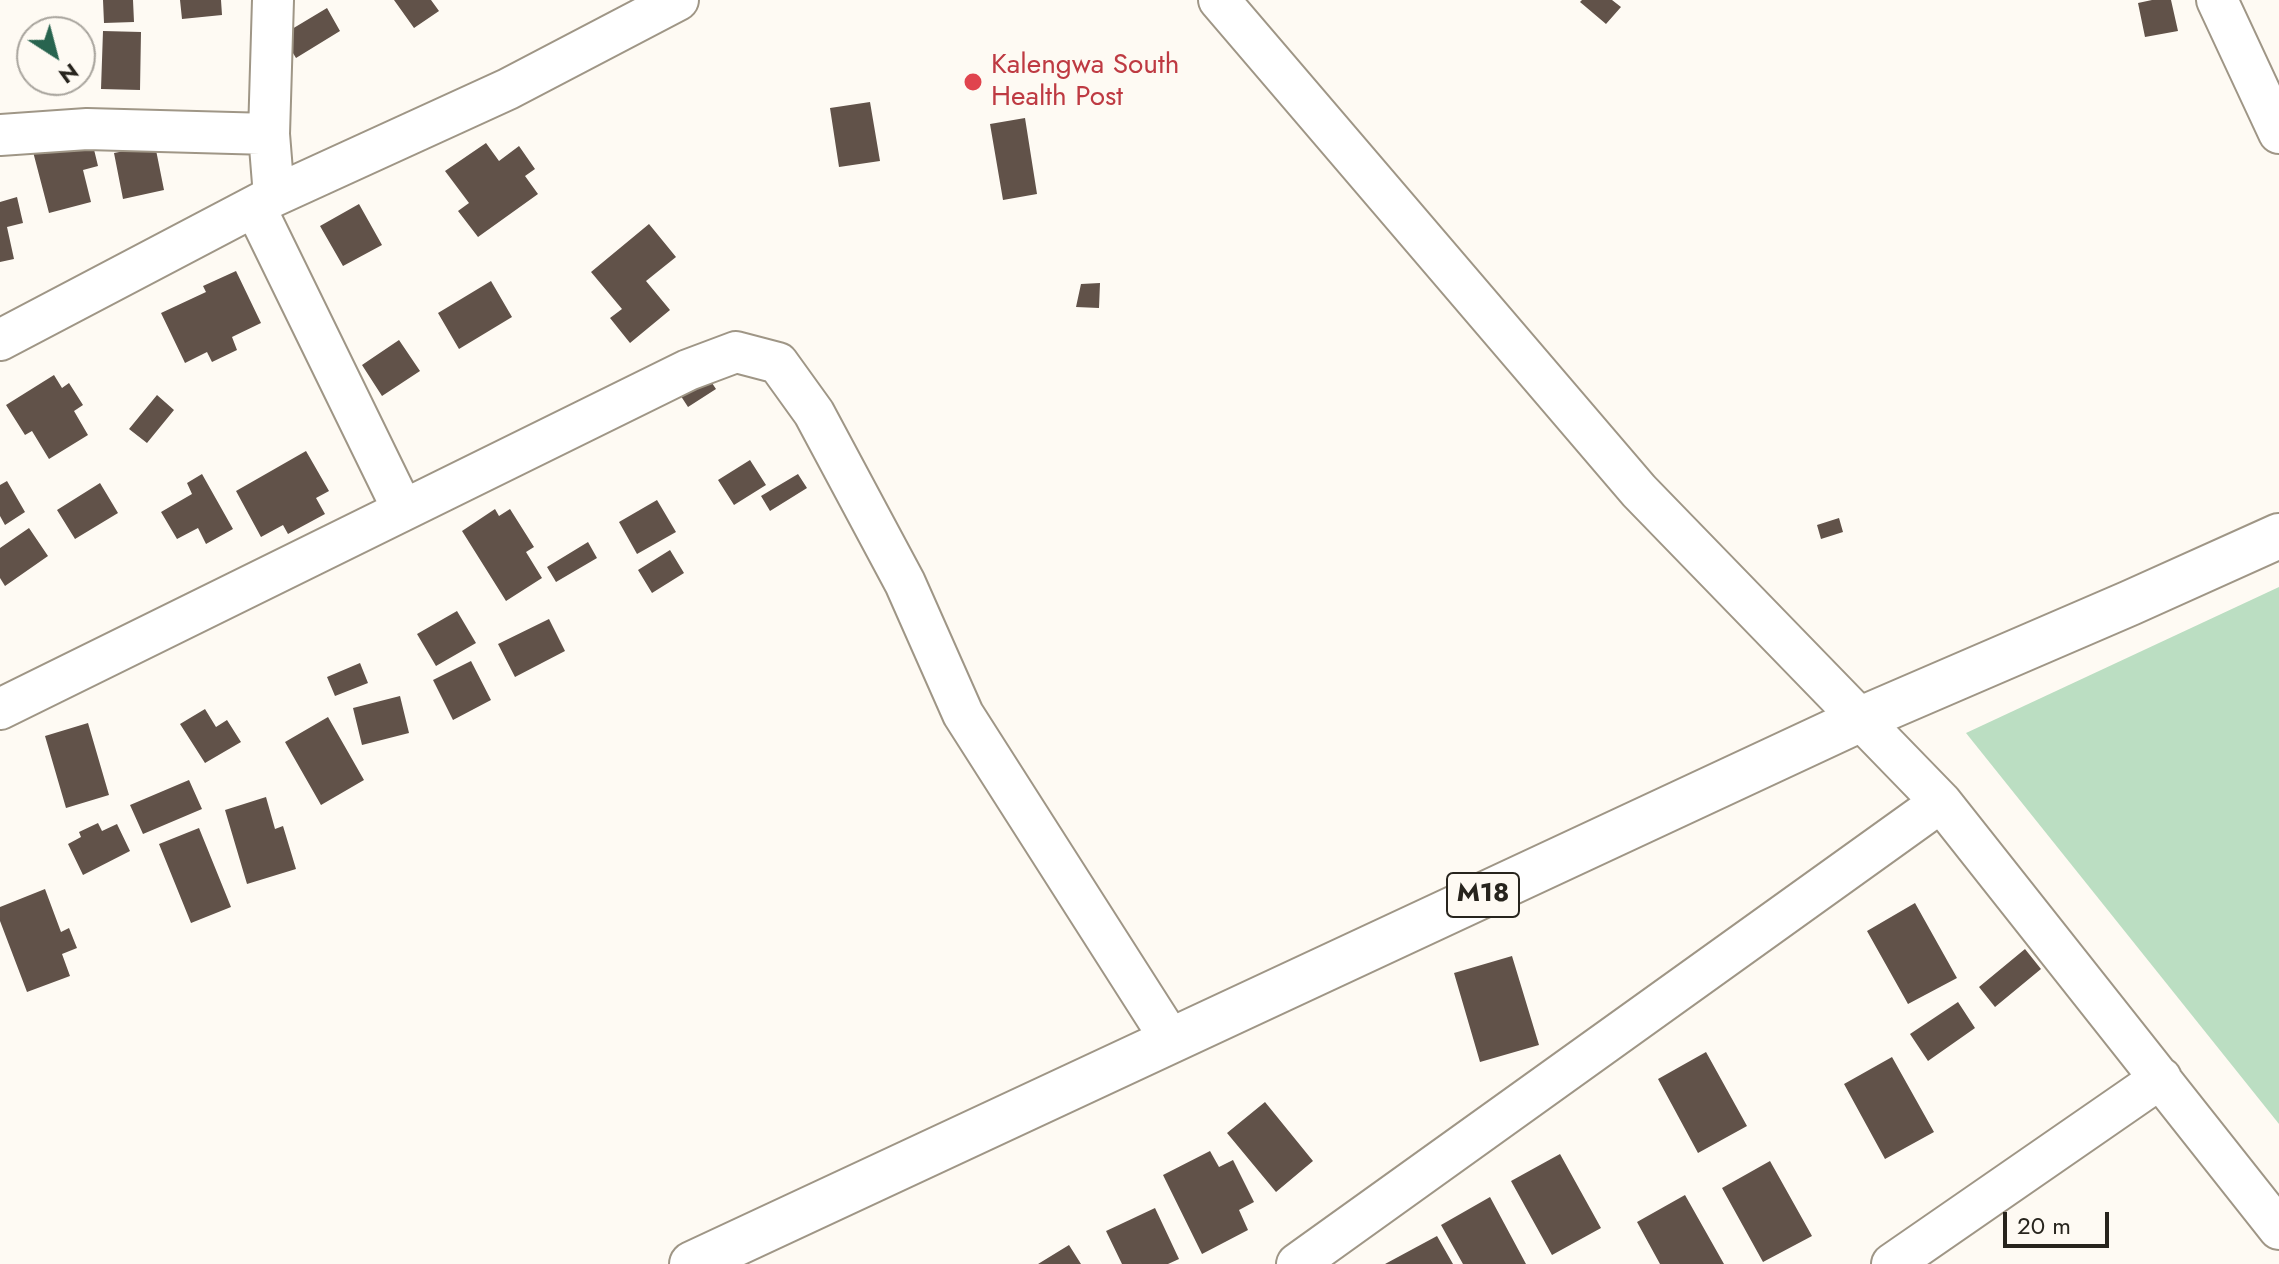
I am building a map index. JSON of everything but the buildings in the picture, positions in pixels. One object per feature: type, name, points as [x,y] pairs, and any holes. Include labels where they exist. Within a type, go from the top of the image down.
[{"type":"main road","name":"M18","points":[[692,1264],[1861,719],[2279,536]]},
{"type":"street","points":[[273,0],[265,201],[403,510]]},
{"type":"street","points":[[0,340],[265,201],[508,89],[678,0]]},
{"type":"street","points":[[1219,0],[1639,491],[1941,802],[2279,1229]]},
{"type":"street","points":[[2217,0],[2279,133]]},
{"type":"street","points":[[0,135],[87,129],[269,134]]},
{"type":"street","points":[[3,699],[403,510],[688,370],[736,352],[778,363],[814,413],[861,498],[905,583],[963,714],[1171,1040]]},
{"type":"street","points":[[1297,1264],[1941,802]]},
{"type":"street","points":[[1892,1264],[2161,1078]]},
{"type":"green space","points":[[2279,587],[2279,1124],[1966,733]]},
{"type":"place","name":"Kalengwa South Health Post","points":[[973,82]]}]
